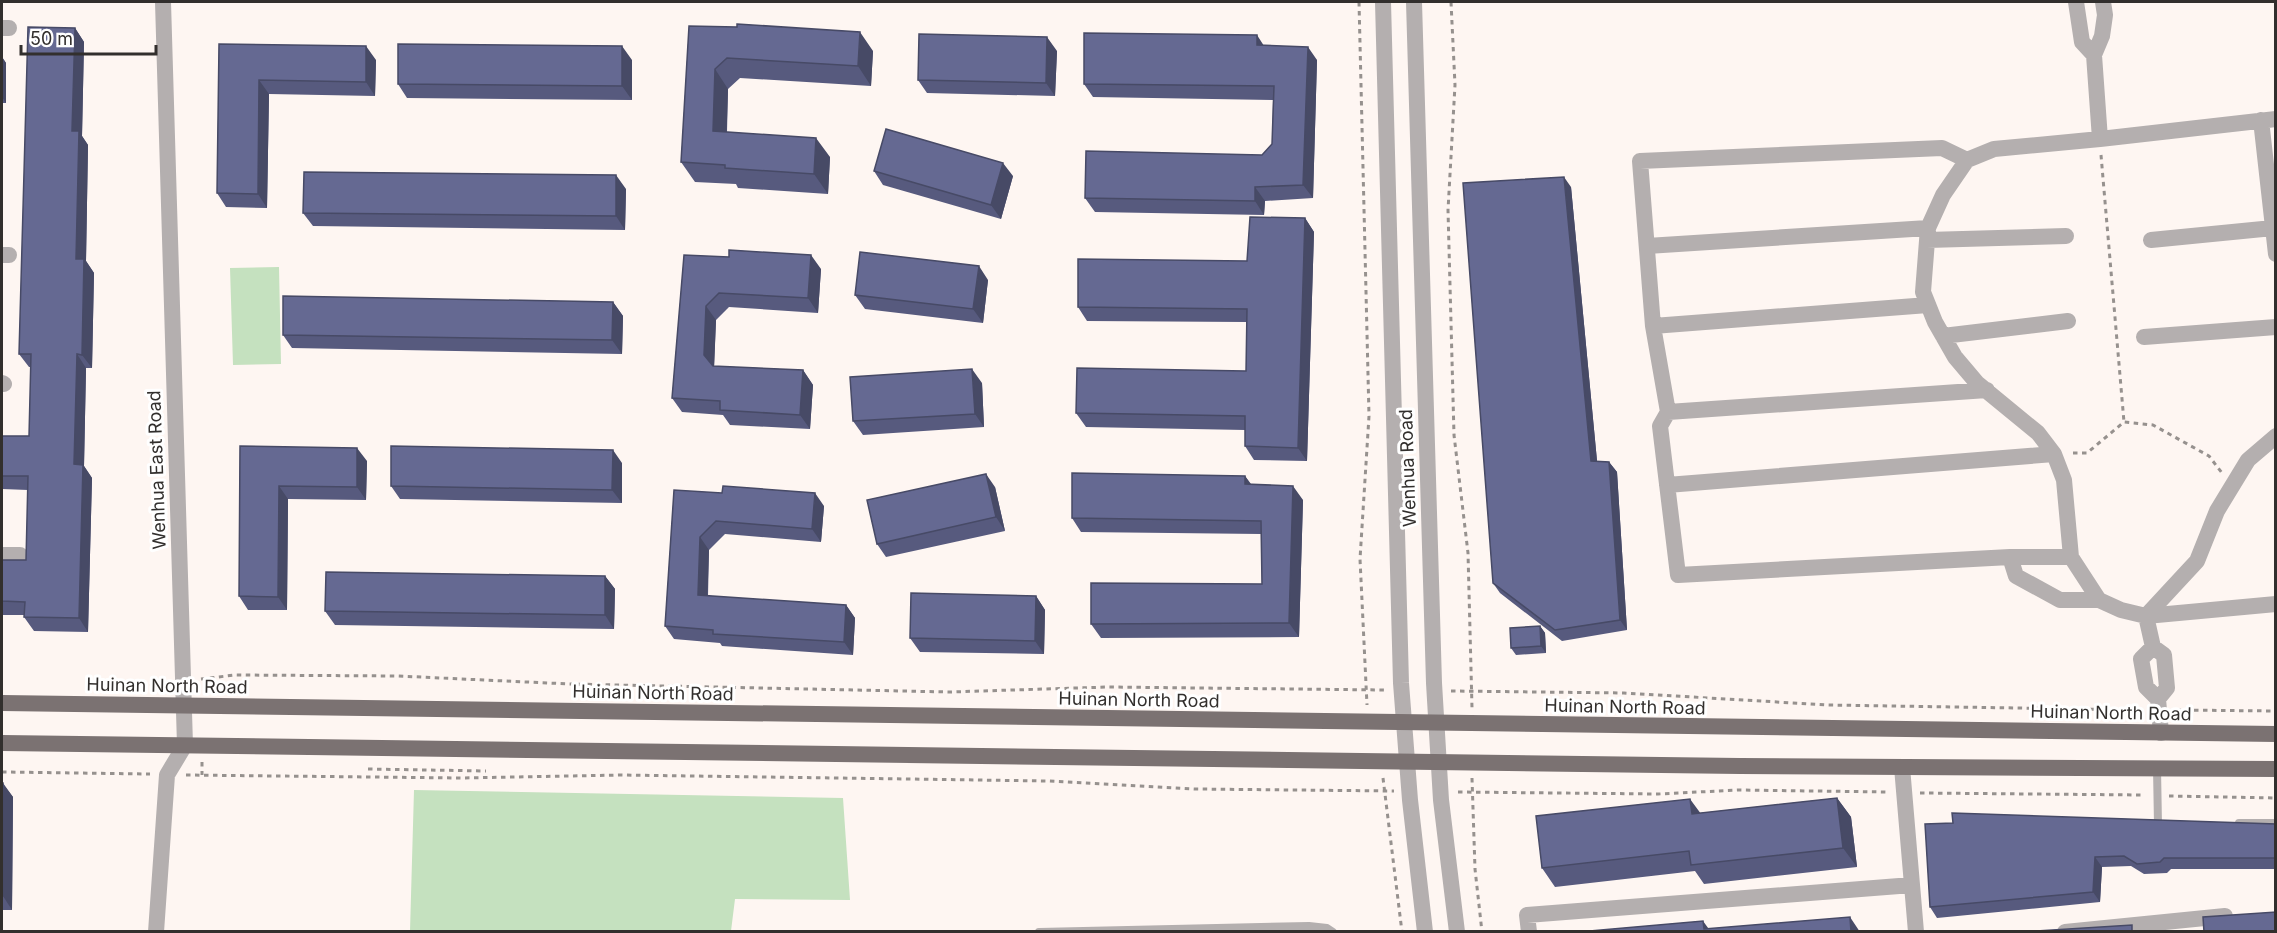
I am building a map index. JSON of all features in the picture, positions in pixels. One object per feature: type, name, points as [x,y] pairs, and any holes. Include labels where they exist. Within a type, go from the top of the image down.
[{"type":"main road","name":"Huinan North Road","points":[[2,703],[2276,734]]},
{"type":"main road","points":[[2,743],[1407,762],[2276,769]]},
{"type":"street","name":"Wenhua East Road","points":[[163,2],[185,745]]},
{"type":"street","name":"Wenhua Road","points":[[1383,2],[1404,723],[1425,932]]},
{"type":"street","name":"Wenhua Road","points":[[1414,2],[1437,724],[1457,932]]},
{"type":"street","points":[[2076,2],[2082,42],[2094,55]]},
{"type":"street","points":[[2100,139],[2094,55],[2102,36],[2105,15],[2103,2]]},
{"type":"street","points":[[2099,600],[2071,557],[2064,480],[2054,454],[2038,433],[1987,390],[1955,357],[1928,305],[1923,292],[1928,234],[1943,195],[1967,160],[1994,149],[2268,119],[2276,255]]},
{"type":"street","points":[[1967,160],[1942,148],[1640,161],[1653,326],[1668,412],[1660,426],[1678,575],[2010,557],[2071,557]]},
{"type":"street","points":[[2151,240],[2273,228]]},
{"type":"street","points":[[1647,246],[1928,234],[2066,236]]},
{"type":"street","points":[[1653,326],[1928,305]]},
{"type":"street","points":[[1943,336],[2068,321]]},
{"type":"street","points":[[2144,337],[2276,327]]},
{"type":"street","points":[[1668,412],[1987,390]]},
{"type":"street","points":[[2146,616],[2197,561],[2217,511],[2248,460],[2276,436]]},
{"type":"street","points":[[1667,485],[2054,454]]},
{"type":"street","points":[[2,555],[20,555]]},
{"type":"street","points":[[2010,557],[2016,576],[2060,600],[2099,600],[2121,610],[2146,616],[2276,604]]},
{"type":"street","points":[[2146,616],[2153,647],[2142,659],[2146,687],[2159,705],[2162,733]]},
{"type":"street","points":[[156,932],[167,775],[185,745]]},
{"type":"street","points":[[1902,767],[1916,932]]},
{"type":"street","points":[[1529,932],[1527,915],[1912,885]]},
{"type":"street","points":[[2065,932],[2243,915]]},
{"type":"lane","points":[[2157,768],[2158,825]]},
{"type":"lane","points":[[2228,824],[2276,823]]},
{"type":"lane","points":[[2146,824],[2169,824]]},
{"type":"lane","points":[[1039,932],[1309,926],[1327,928],[1333,932]]},
{"type":"path","points":[[1359,2],[1369,416],[1360,559],[1364,667]]},
{"type":"path","points":[[1451,2],[1455,85],[1448,210],[1454,435],[1468,553],[1471,668]]},
{"type":"path","points":[[2100,139],[2124,422]]},
{"type":"path","points":[[2054,454],[2087,453],[2124,422],[2153,425],[2209,456],[2232,486]]},
{"type":"path","points":[[235,675],[398,676],[570,684],[951,692],[1108,687],[1359,690]]},
{"type":"path","points":[[1478,692],[1624,693],[1828,705],[2159,705],[2276,711]]},
{"type":"path","points":[[368,769],[486,771]]},
{"type":"path","points":[[2,772],[119,774]]},
{"type":"path","points":[[234,775],[462,778],[633,775],[1049,781],[1178,789],[1364,791]]},
{"type":"path","points":[[1477,792],[1658,794],[1738,790],[2276,798]]},
{"type":"path","points":[[1472,811],[1482,932]]},
{"type":"path","points":[[1388,814],[1401,932]]},
{"type":"green space","points":[[279,267],[281,364],[233,365],[230,268]]},
{"type":"green space","points":[[414,790],[843,798],[850,900],[735,899],[731,931],[410,931]]},
{"type":"building","points":[[737,24],[860,32],[858,66],[727,58],[715,69],[713,131],[816,138],[814,174],[725,168],[725,165],[681,162],[689,26],[737,27]]},
{"type":"building","points":[[28,27],[75,28],[72,131],[79,131],[76,259],[84,259],[82,355],[77,354],[74,464],[83,465],[79,618],[24,617],[25,602],[2,601],[2,560],[26,560],[28,476],[2,476],[2,436],[29,436],[31,354],[19,354]]},
{"type":"building","points":[[1084,33],[1257,35],[1257,45],[1308,47],[1303,185],[1255,187],[1255,201],[1085,198],[1086,151],[1262,155],[1272,144],[1274,86],[1084,84]]},
{"type":"building","points":[[919,34],[1047,37],[1046,83],[918,80]]},
{"type":"building","points":[[219,44],[366,46],[366,82],[259,80],[258,194],[217,193]]},
{"type":"building","points":[[398,44],[622,46],[622,86],[398,84]]},
{"type":"building","points":[[886,129],[1003,163],[991,205],[874,171]]},
{"type":"building","points":[[304,172],[616,175],[616,216],[303,213]]},
{"type":"building","points":[[1564,177],[1591,461],[1609,462],[1620,620],[1555,630],[1493,583],[1463,183]]},
{"type":"building","points":[[1250,217],[1305,218],[1298,448],[1245,446],[1245,416],[1076,413],[1077,368],[1246,371],[1247,309],[1078,307],[1078,259],[1247,261]]},
{"type":"building","points":[[729,250],[811,255],[808,298],[719,293],[706,306],[704,355],[713,366],[803,370],[800,415],[720,410],[720,401],[672,398],[684,255],[729,257]]},
{"type":"building","points":[[860,252],[979,266],[973,309],[855,295]]},
{"type":"building","points":[[283,296],[613,302],[612,340],[283,335]]},
{"type":"building","points":[[972,369],[975,414],[853,421],[850,377]]},
{"type":"building","points":[[240,446],[357,448],[357,487],[279,486],[278,597],[239,596]]},
{"type":"building","points":[[391,446],[613,450],[612,490],[391,486]]},
{"type":"building","points":[[1072,473],[1245,476],[1245,484],[1293,486],[1289,623],[1091,624],[1091,583],[1262,584],[1261,521],[1072,518]]},
{"type":"building","points":[[986,474],[996,517],[877,544],[867,500]]},
{"type":"building","points":[[723,486],[815,493],[812,529],[716,521],[700,537],[698,595],[846,605],[844,642],[713,634],[713,630],[665,626],[674,490],[722,493]]},
{"type":"building","points":[[326,572],[605,576],[605,615],[325,611]]},
{"type":"building","points":[[911,593],[1036,596],[1035,641],[910,638]]},
{"type":"building","points":[[1540,626],[1541,646],[1511,648],[1510,628]]},
{"type":"building","points":[[3,783],[3,896],[2,896]]},
{"type":"building","points":[[1837,798],[1843,848],[1691,865],[1689,851],[1542,868],[1536,816],[1690,799],[1692,814]]},
{"type":"building","points":[[1952,813],[2276,824],[2276,858],[2164,858],[2160,862],[2137,864],[2124,856],[2095,857],[2093,892],[1930,907],[1925,824],[1953,823]]},
{"type":"building","points":[[2276,912],[2276,932],[2204,932],[2203,917]]},
{"type":"building","points":[[1850,917],[1851,932],[1578,932],[1703,921],[1704,929]]},
{"type":"building","points":[[2132,925],[2132,932],[2020,932]]}]
